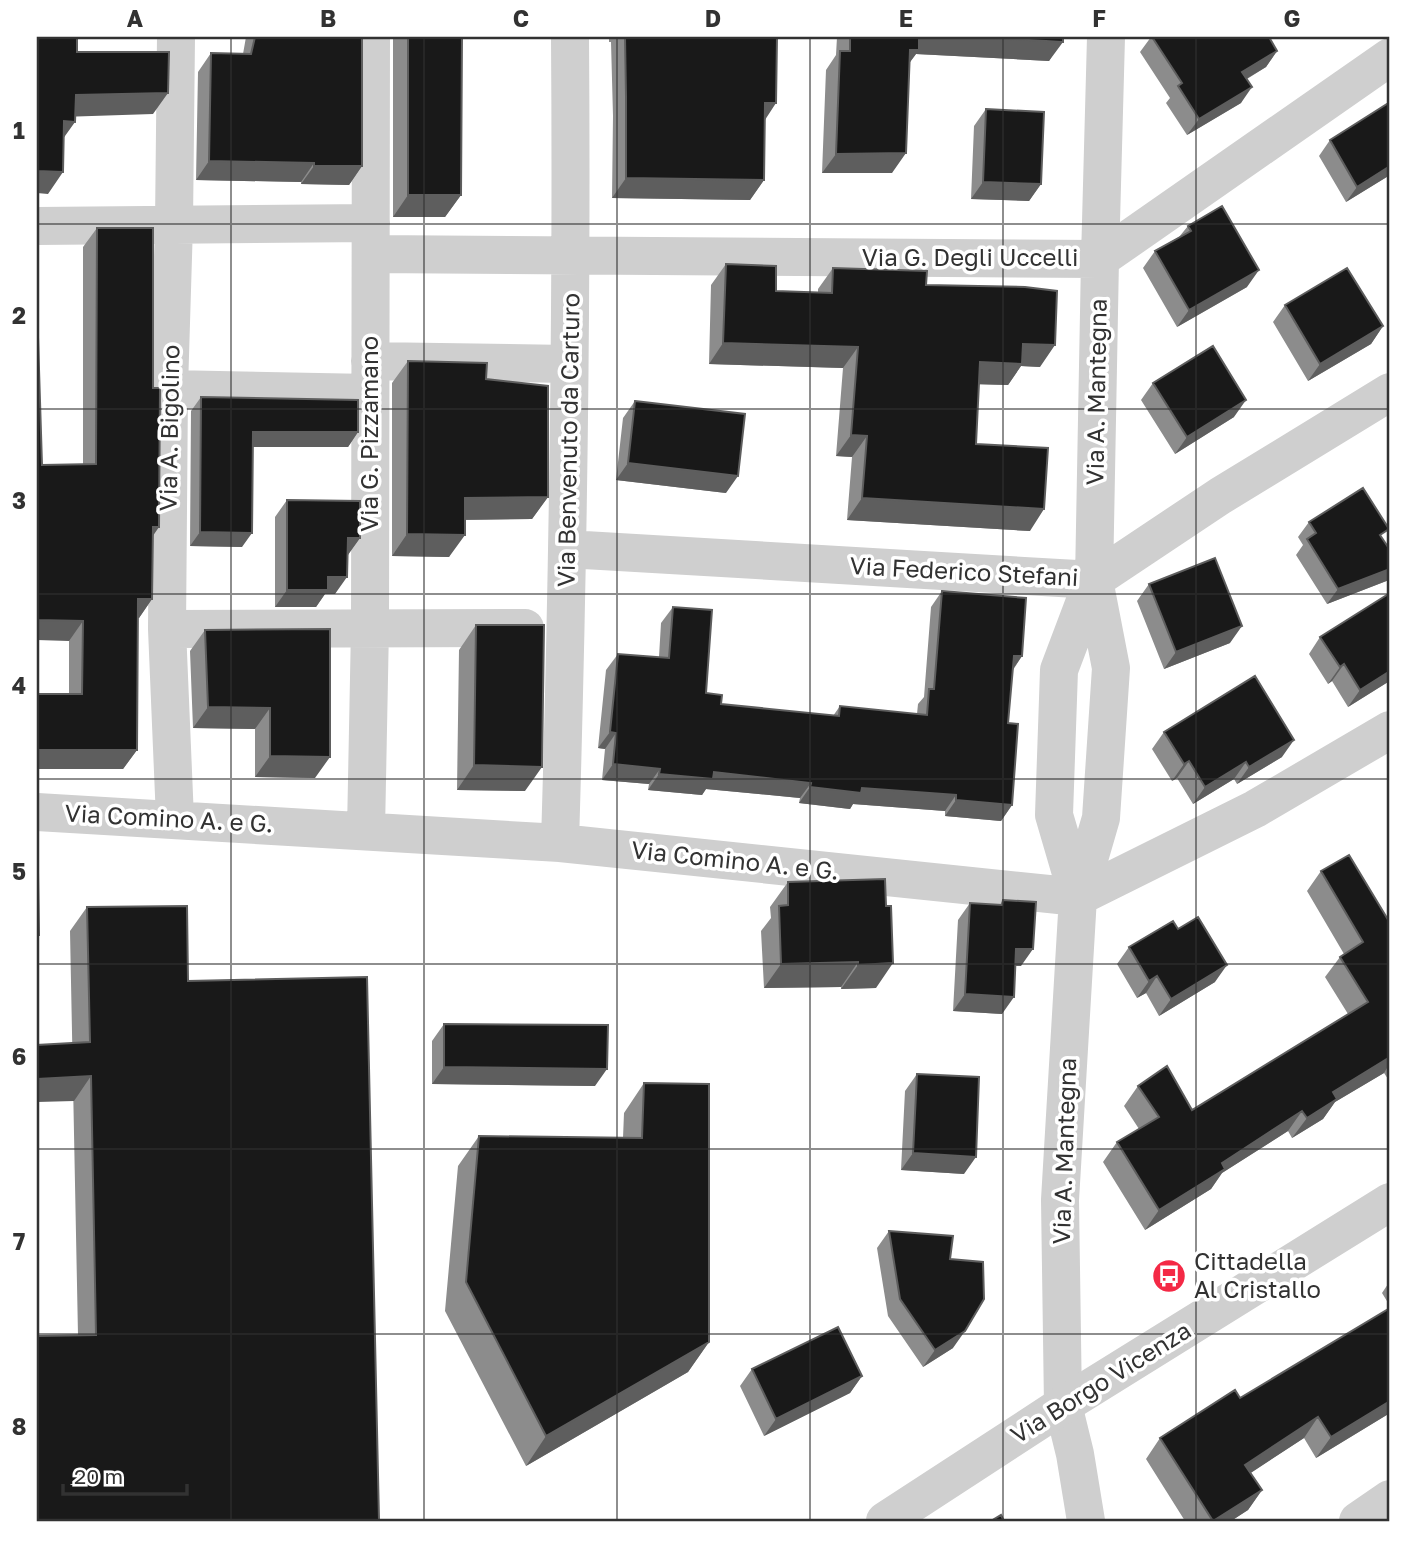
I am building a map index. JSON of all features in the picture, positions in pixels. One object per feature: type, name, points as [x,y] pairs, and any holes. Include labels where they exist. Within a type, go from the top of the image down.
[{"type":"street","name":"Via A. Bigolino","points":[[175,819],[167,629],[176,37]]},
{"type":"street","name":"Via G. Pizzamano","points":[[366,831],[370,627],[371,37]]},
{"type":"street","name":"Via Benvenuto da Carturo","points":[[560,843],[567,628],[571,256],[570,37]]},
{"type":"street","name":"Via A. Mantegna","points":[[1086,1521],[1063,1405],[1060,1200],[1078,897],[1101,818],[1111,668],[1094,580],[1106,37]]},
{"type":"street","name":"Via G. Degli Uccelli","points":[[37,226],[174,224],[571,256],[1100,259],[1390,57]]},
{"type":"street","points":[[169,389],[569,364]]},
{"type":"street","name":"Via Federico Stefani","points":[[567,549],[1094,580],[1220,496],[1390,392]]},
{"type":"street","name":"Via A. Mantegna","points":[[1078,897],[1054,815],[1059,670],[1094,580]]},
{"type":"street","points":[[167,629],[567,628]]},
{"type":"street","points":[[1078,897],[1255,809],[1390,730]]},
{"type":"street","name":"Via Comino A. e G.","points":[[37,812],[560,843],[1078,897]]},
{"type":"street","name":"Via Borgo Vicenza","points":[[885,1521],[1063,1405],[1390,1202]]},
{"type":"street","points":[[1358,1521],[1390,1499]]},
{"type":"building","points":[[37,37],[77,37],[77,52],[169,52],[168,93],[76,95],[75,122],[64,121],[63,172],[37,171]]},
{"type":"building","points":[[255,37],[362,37],[362,166],[209,161],[211,53],[251,54]]},
{"type":"building","points":[[408,37],[462,37],[461,195],[408,195]]},
{"type":"building","points":[[625,37],[777,37],[776,103],[765,103],[764,180],[626,178]]},
{"type":"building","points":[[850,37],[919,37],[919,50],[910,50],[906,153],[836,154],[840,51],[850,51]]},
{"type":"building","points":[[974,37],[1063,37],[1063,42]]},
{"type":"building","points":[[1152,37],[1269,37],[1277,51],[1242,72],[1252,87],[1199,119],[1178,86],[1182,83]]},
{"type":"building","points":[[1390,102],[1390,166],[1357,187],[1330,140]]},
{"type":"building","points":[[986,109],[1044,112],[1041,184],[983,182]]},
{"type":"building","points":[[1222,206],[1259,270],[1189,310],[1155,251],[1191,231],[1188,226]]},
{"type":"building","points":[[97,228],[153,228],[153,388],[160,388],[159,527],[153,527],[152,599],[138,599],[137,750],[37,750],[37,694],[82,694],[83,621],[37,620],[37,305],[42,465],[96,464]]},
{"type":"building","points":[[726,264],[776,266],[776,291],[832,293],[833,268],[927,271],[926,285],[1025,287],[1057,291],[1055,345],[1023,344],[1022,364],[980,362],[976,444],[1048,448],[1044,509],[862,498],[867,436],[851,435],[858,347],[723,343]]},
{"type":"building","points":[[1347,268],[1383,326],[1320,364],[1285,305]]},
{"type":"building","points":[[1213,346],[1246,400],[1187,437],[1153,383]]},
{"type":"building","points":[[408,361],[487,363],[486,379],[548,386],[548,497],[465,498],[465,535],[407,534]]},
{"type":"building","points":[[201,397],[358,400],[358,432],[253,432],[252,533],[200,532]]},
{"type":"building","points":[[635,401],[745,414],[738,476],[628,463]]},
{"type":"building","points":[[1363,488],[1389,529],[1380,535],[1390,550],[1390,569],[1338,589],[1307,539],[1316,533],[1309,522]]},
{"type":"building","points":[[287,500],[360,501],[360,538],[348,538],[347,577],[328,577],[328,590],[287,590]]},
{"type":"building","points":[[1215,558],[1242,626],[1176,652],[1149,584]]},
{"type":"building","points":[[942,591],[1026,598],[1022,656],[1014,656],[1008,723],[1018,724],[1012,805],[956,800],[956,795],[862,788],[861,793],[810,787],[811,783],[714,772],[713,779],[659,774],[660,769],[613,764],[616,733],[610,732],[618,654],[669,658],[673,607],[712,610],[706,693],[722,695],[721,704],[839,716],[840,706],[927,715],[929,689],[934,689]]},
{"type":"building","points":[[1390,593],[1390,671],[1360,690],[1344,664],[1340,667],[1320,637]]},
{"type":"building","points":[[476,625],[544,625],[542,767],[474,765]]},
{"type":"building","points":[[330,629],[330,757],[270,756],[270,708],[208,707],[205,630]]},
{"type":"building","points":[[1255,676],[1294,740],[1249,767],[1246,762],[1205,787],[1189,761],[1184,764],[1164,732]]},
{"type":"building","points":[[37,809],[39,935],[37,935]]},
{"type":"building","points":[[1349,855],[1390,923],[1390,1057],[1333,1092],[1337,1099],[1307,1118],[1302,1111],[1222,1163],[1225,1169],[1159,1210],[1117,1142],[1159,1117],[1138,1086],[1167,1066],[1192,1110],[1368,1002],[1340,957],[1363,942],[1321,871]]},
{"type":"building","points":[[885,879],[886,906],[891,906],[893,963],[781,964],[779,906],[788,905],[788,882]]},
{"type":"building","points":[[1003,900],[1036,902],[1033,949],[1016,949],[1014,997],[965,994],[970,903],[1002,905]]},
{"type":"building","points":[[187,906],[188,981],[367,977],[379,1520],[37,1521],[37,1336],[96,1335],[91,1076],[37,1079],[37,1045],[90,1042],[87,907]]},
{"type":"building","points":[[1198,917],[1227,965],[1171,999],[1157,976],[1149,981],[1129,947],[1173,921],[1178,929]]},
{"type":"building","points":[[444,1024],[608,1025],[607,1069],[444,1067]]},
{"type":"building","points":[[917,1074],[979,1077],[976,1157],[913,1153]]},
{"type":"building","points":[[644,1083],[709,1084],[709,1342],[546,1436],[466,1282],[479,1136],[642,1138]]},
{"type":"building","points":[[889,1231],[953,1236],[950,1259],[983,1262],[984,1299],[965,1331],[935,1350],[900,1299]]},
{"type":"building","points":[[1390,1308],[1390,1401],[1331,1437],[1318,1417],[1245,1465],[1262,1490],[1213,1521],[1160,1438],[1235,1390],[1240,1398]]},
{"type":"building","points":[[838,1327],[862,1376],[776,1419],[752,1369]]},
{"type":"building","points":[[1001,1515],[1004,1521],[991,1521]]},
{"type":"place","name":"Cittadella Al Cristallo","points":[[1169,1276]]}]
